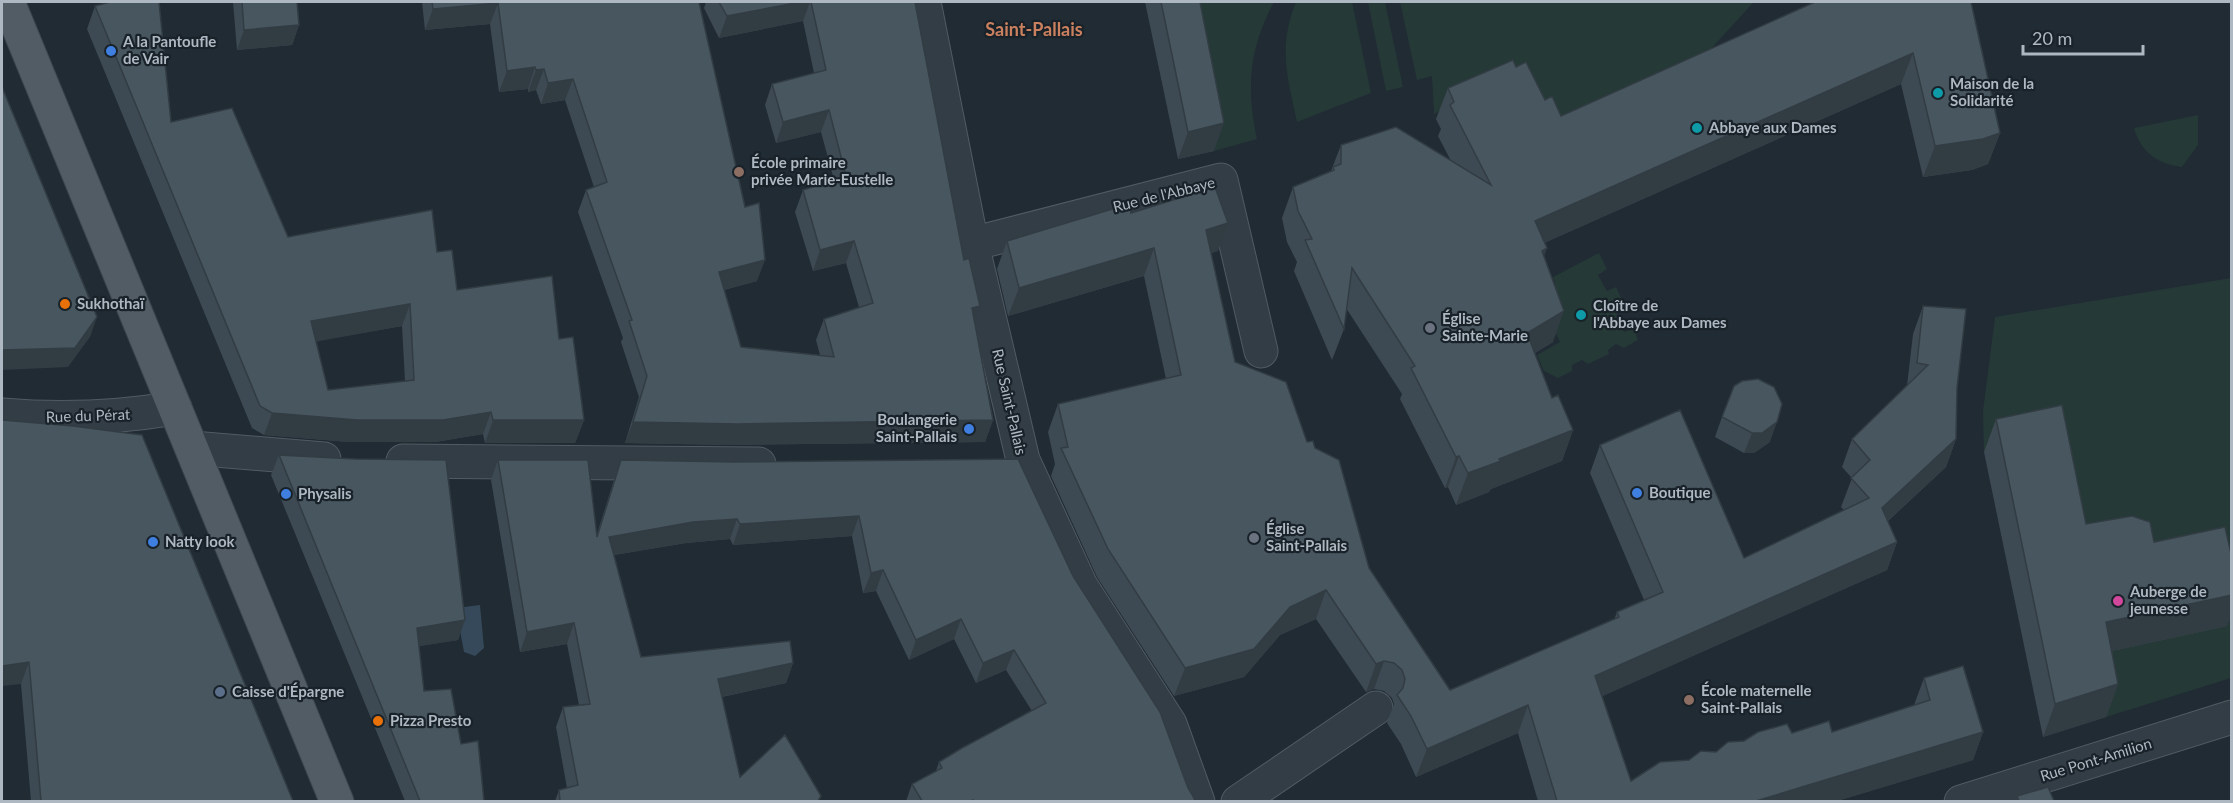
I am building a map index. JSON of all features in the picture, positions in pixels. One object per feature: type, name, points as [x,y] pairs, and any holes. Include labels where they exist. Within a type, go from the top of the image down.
[{"type":"main road","points":[[8,2],[337,801]]},
{"type":"street","name":"Rue Saint-Pallais","points":[[924,2],[972,244],[1023,460],[1081,586],[1170,724],[1198,801]]},
{"type":"street","name":"Rue de l'Abbaye","points":[[972,244],[1221,180],[1261,351]]},
{"type":"street","name":"Rue du Pérat","points":[[2,416],[58,420],[135,414],[175,408]]},
{"type":"street","points":[[192,448],[365,461],[787,463]]},
{"type":"street","points":[[987,460],[1023,460]]},
{"type":"street","points":[[1238,801],[1376,708]]},
{"type":"street","name":"Rue Pont-Amilion","points":[[1961,801],[2232,717]]},
{"type":"green space","points":[[1185,2],[1274,2],[1259,36],[1252,69],[1252,102],[1257,139],[1214,151]]},
{"type":"green space","points":[[1296,2],[1352,2],[1371,93],[1297,122],[1286,62],[1287,33]]},
{"type":"green space","points":[[1368,2],[1385,2],[1403,87],[1386,91]]},
{"type":"green space","points":[[1400,2],[1754,2],[1670,93],[1550,147],[1459,101],[1434,114],[1432,76],[1417,80]]},
{"type":"green space","points":[[2198,115],[2198,145],[2182,167],[2165,163],[2152,156],[2141,144],[2134,128]]},
{"type":"green space","points":[[1599,253],[1607,269],[1598,275],[1607,291],[1616,287],[1626,308],[1616,315],[1624,332],[1634,328],[1638,340],[1624,348],[1616,344],[1608,350],[1609,354],[1588,364],[1582,360],[1572,365],[1572,371],[1558,378],[1544,371],[1537,355],[1560,342],[1549,319],[1514,301],[1555,283],[1553,277]]},
{"type":"green space","points":[[2231,278],[2231,678],[2106,717],[2090,636],[2120,549],[1984,452],[1983,411],[1995,317]]},
{"type":"water","points":[[480,605],[484,648],[475,656],[464,652],[456,608]]},
{"type":"building","points":[[110,2],[159,2],[171,122],[232,108],[288,237],[432,210],[437,252],[452,250],[457,290],[552,276],[559,339],[573,337],[584,420],[493,420],[491,412],[443,420],[357,420],[272,413],[260,406],[95,6]],"holes":[[[410,304],[414,380],[328,390],[311,321]]]},
{"type":"building","points":[[242,2],[297,2],[299,25],[244,30]]},
{"type":"building","points":[[432,2],[699,2],[745,207],[759,203],[765,260],[719,272],[741,347],[834,357],[824,319],[873,303],[854,241],[820,250],[803,190],[846,176],[829,110],[783,122],[772,84],[826,70],[811,2],[915,2],[964,260],[969,258],[980,306],[972,308],[993,420],[737,424],[633,422],[647,376],[629,321],[632,320],[586,190],[607,182],[573,79],[548,83],[544,69],[536,70],[535,67],[507,71],[498,3],[433,9]]},
{"type":"building","points":[[719,2],[801,2],[727,16]]},
{"type":"building","points":[[1161,2],[1200,2],[1224,123],[1188,132]]},
{"type":"building","points":[[1815,2],[1971,2],[2000,133],[1983,139],[1935,146],[1913,53],[1535,221],[1547,248],[1542,251],[1564,311],[1527,333],[1552,398],[1558,395],[1573,430],[1468,473],[1459,456],[1456,457],[1411,368],[1415,366],[1352,268],[1344,329],[1305,240],[1312,239],[1298,211],[1293,187],[1334,170],[1333,167],[1341,164],[1341,145],[1396,127],[1491,185],[1450,105],[1454,102],[1448,88],[1513,60],[1516,67],[1526,62],[1545,100],[1552,96],[1561,116]]},
{"type":"building","points":[[2,87],[97,317],[75,348],[2,350]]},
{"type":"building","points":[[1215,187],[1228,223],[1206,230],[1235,362],[1286,382],[1307,442],[1313,441],[1315,448],[1339,460],[1369,568],[1450,690],[1619,617],[1617,612],[1663,592],[1600,445],[1680,410],[1744,558],[1869,498],[1851,478],[1870,460],[1852,439],[1928,365],[1917,363],[1923,306],[1966,309],[1957,388],[1956,439],[1882,508],[1897,542],[1595,676],[1631,781],[1660,762],[1689,760],[1701,751],[1716,752],[1728,742],[1744,741],[1758,732],[1787,724],[1792,733],[1829,721],[1832,732],[1930,700],[1924,678],[1963,666],[1983,732],[1756,801],[1557,801],[1528,705],[1427,749],[1411,716],[1397,695],[1403,688],[1405,679],[1402,670],[1394,663],[1384,661],[1376,664],[1326,590],[1290,607],[1254,649],[1185,668],[1108,549],[1061,448],[1068,447],[1058,404],[1181,375],[1154,248],[1019,288],[1007,241],[1129,204],[1131,213]]},
{"type":"building","points":[[1758,379],[1774,387],[1782,404],[1777,422],[1762,433],[1752,433],[1722,417],[1734,386],[1742,381]]},
{"type":"building","name":"Auberge de jeunesse","points":[[2062,405],[2086,524],[2132,516],[2150,522],[2154,542],[2225,527],[2232,558],[2232,595],[2106,622],[2118,684],[2055,704],[1996,419]]},
{"type":"building","points":[[2,420],[142,435],[293,801],[41,801],[29,662],[2,666]]},
{"type":"building","points":[[279,455],[446,460],[465,620],[417,628],[424,691],[451,689],[461,744],[478,741],[484,801],[420,801]]},
{"type":"building","points":[[1018,459],[1073,576],[1160,712],[1195,801],[922,801],[912,784],[942,768],[939,762],[1046,703],[1014,650],[983,663],[961,619],[916,640],[883,570],[871,573],[859,516],[740,524],[737,519],[693,522],[609,537],[641,657],[790,641],[793,663],[718,679],[740,777],[785,735],[821,796],[818,801],[560,801],[559,790],[578,785],[563,707],[590,704],[574,623],[527,632],[498,460],[588,460],[597,537],[621,460],[736,462]]},
{"type":"building","points":[[2048,787],[2054,801],[2019,801],[2017,796]]},
{"type":"place","name":"A la Pantoufle de Vair","points":[[111,51]]},
{"type":"place","name":"Maison de la Solidarité","points":[[1938,93]]},
{"type":"place","name":"Abbaye aux Dames","points":[[1697,128]]},
{"type":"place","name":"École primaire privée Marie-Eustelle","points":[[739,172]]},
{"type":"place","name":"Sukhothaï","points":[[65,304]]},
{"type":"place","name":"Cloître de l'Abbaye aux Dames","points":[[1581,315]]},
{"type":"place","name":"Église Sainte-Marie","points":[[1430,328]]},
{"type":"place","name":"Boulangerie Saint-Pallais","points":[[969,429]]},
{"type":"place","name":"Boutique","points":[[1637,493]]},
{"type":"place","name":"Physalis","points":[[286,494]]},
{"type":"place","name":"Église Saint-Pallais","points":[[1254,538]]},
{"type":"place","name":"Natty look","points":[[153,542]]},
{"type":"place","name":"Auberge de jeunesse","points":[[2118,601]]},
{"type":"place","name":"Caisse d'Épargne","points":[[220,692]]},
{"type":"place","name":"École maternelle Saint-Pallais","points":[[1689,700]]},
{"type":"place","name":"Pizza Presto","points":[[378,721]]},
{"type":"district","name":"Saint-Pallais","points":[[1034,30]]}]
